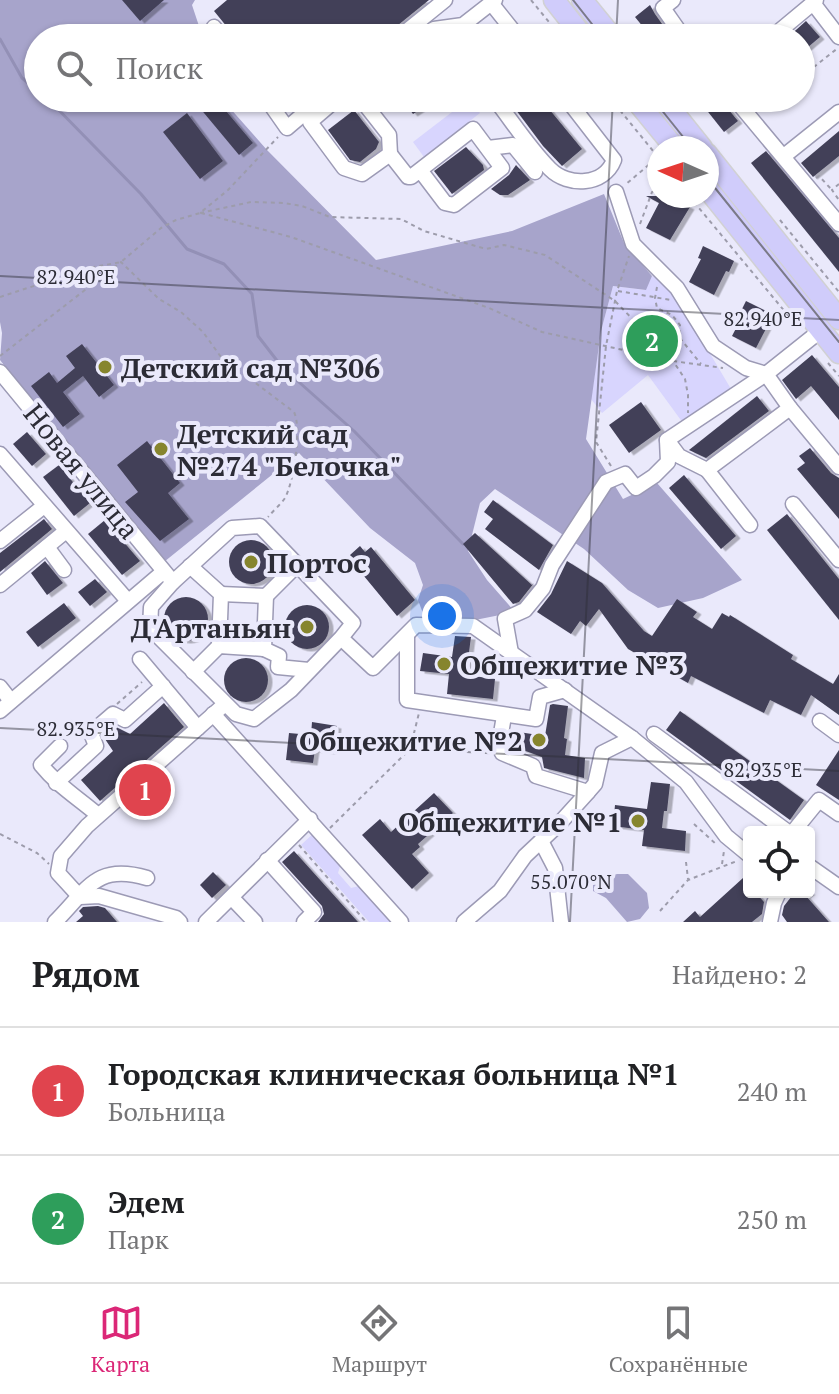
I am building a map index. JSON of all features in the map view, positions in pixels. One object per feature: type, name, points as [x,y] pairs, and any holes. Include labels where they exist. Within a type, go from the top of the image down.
[{"type":"highway","points":[[554,0],[573,24]]},
{"type":"highway","points":[[582,0],[602,24]]},
{"type":"highway","points":[[642,112],[654,136]]},
{"type":"highway","points":[[673,112],[692,136]]},
{"type":"highway","points":[[719,168],[836,307]]},
{"type":"highway","points":[[719,204],[834,359]]},
{"type":"street","points":[[415,24],[445,0]]},
{"type":"street","points":[[673,0],[663,8],[674,24]]},
{"type":"street","points":[[464,24],[493,2],[509,24]]},
{"type":"street","points":[[788,24],[814,2],[839,37]]},
{"type":"street","points":[[276,112],[287,128],[307,112]]},
{"type":"street","points":[[322,112],[310,122],[344,168],[362,174],[390,154]]},
{"type":"street","points":[[371,112],[389,135],[390,154],[408,177],[473,129],[502,166],[502,170],[456,205],[447,204],[420,170]]},
{"type":"street","points":[[505,112],[552,171],[588,182],[598,178],[612,166],[614,160],[577,112]]},
{"type":"street","points":[[747,112],[839,224]]},
{"type":"street","points":[[784,156],[839,112]]},
{"type":"street","points":[[488,148],[513,145],[531,169]]},
{"type":"street","points":[[616,192],[633,244],[669,280],[713,346],[746,368],[766,374],[839,467]]},
{"type":"street","points":[[662,444],[766,374],[836,307]]},
{"type":"street","name":"Новая улица","points":[[0,372],[168,577]]},
{"type":"street","points":[[707,470],[790,408]]},
{"type":"street","points":[[511,653],[505,619],[525,610],[543,588],[546,576],[578,521],[606,482],[625,474],[636,488],[668,462],[662,444]]},
{"type":"street","points":[[662,444],[707,470],[750,525]]},
{"type":"street","points":[[3,464],[128,601]]},
{"type":"street","points":[[793,504],[839,560]]},
{"type":"street","points":[[0,541],[44,506]]},
{"type":"street","points":[[0,687],[6,706],[128,601],[168,577],[190,566],[232,528],[260,526],[353,623],[291,690],[254,719],[236,714],[150,628],[151,607],[168,577]]},
{"type":"street","points":[[0,585],[66,531]]},
{"type":"street","points":[[47,547],[64,570]]},
{"type":"street","points":[[264,649],[266,596],[297,565]]},
{"type":"street","points":[[190,566],[221,594],[266,596]]},
{"type":"street","points":[[193,672],[219,646],[221,594]]},
{"type":"street","points":[[341,638],[373,668],[416,625],[473,626],[632,738],[686,782],[743,858]]},
{"type":"street","points":[[407,637],[407,700],[536,719],[540,697],[565,690]]},
{"type":"street","points":[[219,646],[264,649],[279,656],[278,667],[309,670]]},
{"type":"street","points":[[140,659],[198,728]]},
{"type":"street","points":[[56,783],[96,746],[91,733],[113,714],[125,720],[163,686]]},
{"type":"street","points":[[80,897],[58,873],[61,856],[98,815],[225,704]]},
{"type":"street","points":[[213,714],[401,922]]},
{"type":"street","points":[[504,716],[499,745],[502,753],[533,766],[536,776],[588,792]]},
{"type":"street","points":[[820,721],[839,735]]},
{"type":"street","points":[[654,734],[783,826]]},
{"type":"street","points":[[464,922],[500,891],[525,856],[595,784],[602,753],[632,738]]},
{"type":"street","points":[[60,746],[41,765],[56,783],[98,815]]},
{"type":"street","points":[[796,826],[819,800],[839,814]]},
{"type":"street","points":[[206,922],[310,819]]},
{"type":"street","points":[[541,841],[555,868],[561,922]]},
{"type":"street","points":[[267,860],[314,912],[304,922]]},
{"type":"street","points":[[815,870],[839,887]]},
{"type":"street","points":[[55,922],[99,877],[113,872],[147,878]]},
{"type":"street","points":[[80,897],[99,896],[176,918],[180,922]]},
{"type":"street","points":[[232,898],[255,922]]},
{"type":"street","points":[[770,922],[776,898]]},
{"type":"path","points":[[531,0],[551,24]]},
{"type":"path","points":[[815,66],[839,47]]},
{"type":"path","points":[[624,112],[647,136]]},
{"type":"path","points":[[751,117],[757,112]]},
{"type":"path","points":[[200,213],[228,190],[287,128]]},
{"type":"path","points":[[616,192],[647,167]]},
{"type":"path","points":[[839,184],[832,190],[839,200]]},
{"type":"path","points":[[0,356],[161,228],[176,220],[251,202],[302,206],[330,217],[401,219],[424,231],[486,249],[504,245],[545,255],[615,301],[673,361],[685,379],[687,427]]},
{"type":"path","points":[[617,478],[596,442],[606,346],[617,291],[647,206]]},
{"type":"path","points":[[700,208],[813,330]]},
{"type":"path","points":[[200,213],[291,237],[489,308],[542,332],[673,361],[737,370],[746,368]]},
{"type":"path","points":[[0,297],[89,268],[121,262]]},
{"type":"path","points":[[121,262],[159,299],[181,312],[203,332],[221,357],[294,412],[298,420],[294,449],[296,460],[285,498],[260,526]]},
{"type":"path","points":[[669,280],[659,283],[655,298],[657,308],[672,315],[680,325],[679,337],[702,365]]},
{"type":"path","points":[[617,291],[685,301]]},
{"type":"path","points":[[672,315],[685,301]]},
{"type":"path","points":[[834,359],[839,376]]},
{"type":"path","points":[[323,834],[410,749],[421,703]]},
{"type":"path","points":[[694,824],[724,851],[721,865]]},
{"type":"path","points":[[0,834],[37,853],[58,873]]},
{"type":"path","points":[[299,845],[366,922]]},
{"type":"path","points":[[660,911],[688,880],[743,858]]},
{"type":"path","points":[[686,862],[688,880]]},
{"type":"shaded area","points":[[0,0],[195,0],[192,5],[198,24],[24,24],[24,112],[233,112],[376,260],[512,231],[604,194],[624,243],[652,276],[646,290],[613,286],[601,331],[586,439],[623,499],[657,483],[742,580],[703,598],[658,608],[628,590],[584,549],[495,489],[480,503],[468,551],[487,580],[515,612],[470,621],[424,616],[418,600],[423,585],[415,563],[370,528],[299,453],[159,566],[0,360]]},
{"type":"shaded area","points":[[452,112],[480,113],[424,157],[413,142]]},
{"type":"shaded area","points":[[652,276],[670,286],[731,389],[683,423],[648,375],[602,413],[591,399],[601,331],[613,286],[645,290]]},
{"type":"shaded area","points":[[316,831],[342,860],[338,873],[351,888],[363,885],[397,922],[369,922],[301,845]]},
{"type":"shaded area","points":[[617,874],[628,874],[647,893],[649,908],[640,919],[627,922],[606,898],[593,891],[593,882]]},
{"type":"building","points":[[122,0],[164,0],[140,21]]},
{"type":"building","points":[[227,0],[429,0],[399,24],[225,24],[214,11]]},
{"type":"building","points":[[650,5],[662,24],[641,24],[635,17]]},
{"type":"building","points":[[203,112],[227,112],[253,143],[239,155]]},
{"type":"building","points":[[356,112],[379,142],[376,149],[360,162],[350,160],[328,130]]},
{"type":"building","points":[[518,112],[552,112],[582,149],[562,166]]},
{"type":"building","points":[[708,112],[731,112],[738,121],[724,132]]},
{"type":"building","points":[[187,113],[223,161],[200,179],[163,132]]},
{"type":"building","points":[[839,131],[839,156],[813,177],[801,163]]},
{"type":"building","points":[[466,147],[484,170],[452,194],[434,171]]},
{"type":"building","points":[[766,151],[839,238],[839,272],[751,163]]},
{"type":"building","points":[[516,165],[530,180],[508,195],[500,195],[491,189],[509,175]]},
{"type":"building","points":[[656,208],[689,208],[670,240],[646,228]]},
{"type":"building","points":[[703,246],[734,261],[714,295],[689,282],[701,259],[698,258]]},
{"type":"building","points":[[746,301],[776,316],[756,348],[732,336],[745,311],[742,309]]},
{"type":"building","points":[[82,344],[114,385],[99,397],[83,376],[63,392],[80,414],[63,427],[31,386],[49,372],[57,383],[75,368],[66,356]]},
{"type":"building","points":[[812,355],[839,387],[839,420],[811,386],[796,399],[782,380]]},
{"type":"building","points":[[757,396],[769,411],[706,458],[689,450]]},
{"type":"building","points":[[641,402],[661,430],[629,453],[609,425]]},
{"type":"building","points":[[27,432],[46,454],[32,466],[13,444]]},
{"type":"building","points":[[147,441],[180,483],[168,493],[189,519],[160,541],[125,502],[138,492],[117,465]]},
{"type":"building","points":[[810,448],[839,478],[839,519],[797,469],[805,463],[799,456]]},
{"type":"building","points":[[59,465],[90,503],[74,516],[43,477]]},
{"type":"building","points":[[684,475],[736,536],[721,549],[669,488]]},
{"type":"building","points":[[493,500],[553,545],[539,570],[485,529],[493,519],[484,512]]},
{"type":"building","points":[[787,514],[839,579],[839,620],[767,530]]},
{"type":"building","points":[[44,519],[52,529],[0,572],[0,553]]},
{"type":"building","points":[[105,520],[140,561],[122,575],[88,534]]},
{"type":"building","points":[[475,533],[532,585],[534,583],[519,602],[513,604],[463,544]]},
{"type":"building","name":"Портос","points":[[251,540],[267,546],[273,562],[267,578],[251,584],[235,578],[229,562],[235,546]]},
{"type":"building","points":[[360,546],[365,552],[371,547],[415,600],[397,616],[354,564],[356,562],[350,555]]},
{"type":"building","points":[[45,561],[63,583],[47,595],[31,573]]},
{"type":"building","points":[[567,561],[602,583],[652,636],[677,599],[697,612],[693,617],[712,629],[722,613],[730,615],[793,655],[791,659],[833,684],[839,674],[839,715],[811,695],[801,715],[770,700],[764,713],[691,676],[688,683],[628,649],[599,609],[586,626],[580,621],[571,634],[537,612],[551,594]]},
{"type":"building","points":[[95,579],[107,592],[90,606],[78,592]]},
{"type":"building","points":[[186,597],[202,603],[208,619],[202,635],[186,641],[170,635],[164,619],[170,603]]},
{"type":"building","points":[[64,603],[76,618],[38,647],[26,632]]},
{"type":"building","name":"Д'Артаньян","points":[[307,605],[323,611],[329,627],[323,643],[307,649],[291,643],[285,627],[291,611]]},
{"type":"building","name":"Общежитие №3","points":[[455,636],[471,637],[466,675],[495,679],[493,699],[447,694],[449,674],[420,671],[423,653],[452,657]]},
{"type":"building","points":[[246,658],[261,665],[268,680],[261,695],[246,702],[231,695],[224,680],[231,665]]},
{"type":"building","points":[[164,703],[184,727],[100,801],[81,780],[113,751],[103,736],[114,726],[130,734]]},
{"type":"building","name":"Общежитие №2","points":[[550,705],[568,706],[565,755],[585,758],[584,778],[544,768],[542,757],[512,746],[512,731],[545,736]]},
{"type":"building","points":[[680,711],[804,800],[790,820],[666,730]]},
{"type":"building","points":[[312,722],[337,726],[334,752],[315,750],[313,763],[286,760],[289,733],[311,735]]},
{"type":"building","points":[[839,750],[839,800],[816,785]]},
{"type":"building","name":"Общежитие №1","points":[[651,782],[670,784],[662,828],[686,831],[685,851],[642,846],[644,830],[613,826],[615,805],[647,809]]},
{"type":"building","points":[[434,793],[453,813],[418,844],[420,847],[412,854],[429,873],[412,889],[362,835],[380,819],[391,832]]},
{"type":"building","points":[[294,851],[358,922],[318,922],[324,914],[322,906],[282,862]]},
{"type":"building","points":[[213,872],[226,885],[212,898],[200,885]]},
{"type":"building","points":[[743,878],[743,898],[760,898],[764,902],[762,914],[752,922],[683,922],[695,911],[700,917]]},
{"type":"building","points":[[790,898],[808,898],[829,922],[787,922],[782,915]]},
{"type":"building","points":[[83,907],[105,908],[117,922],[76,922],[83,916],[79,911]]},
{"type":"waterway","points":[[0,39],[24,80]]},
{"type":"waterway","points":[[61,112],[141,194],[187,249],[224,264],[252,294],[258,336],[282,367],[354,431],[463,544]]},
{"type":"tram line","points":[[573,0],[592,24]]},
{"type":"tram line","points":[[663,112],[682,136]]},
{"type":"tram line","points":[[719,193],[839,342]]},
{"type":"place","name":"Эдем","points":[[652,341]]},
{"type":"place","name":"Детский сад №306","points":[[105,367]]},
{"type":"place","name":"Детский сад №274 \"Белочка\"","points":[[161,449]]},
{"type":"place","name":"Портос","points":[[251,562]]},
{"type":"place","name":"Д'Артаньян","points":[[307,627]]},
{"type":"place","name":"Общежитие №3","points":[[444,664]]},
{"type":"place","name":"Общежитие №2","points":[[539,740]]},
{"type":"place","name":"Городская клиническая больница №1","points":[[145,790]]},
{"type":"place","name":"Общежитие №1","points":[[638,821]]}]
